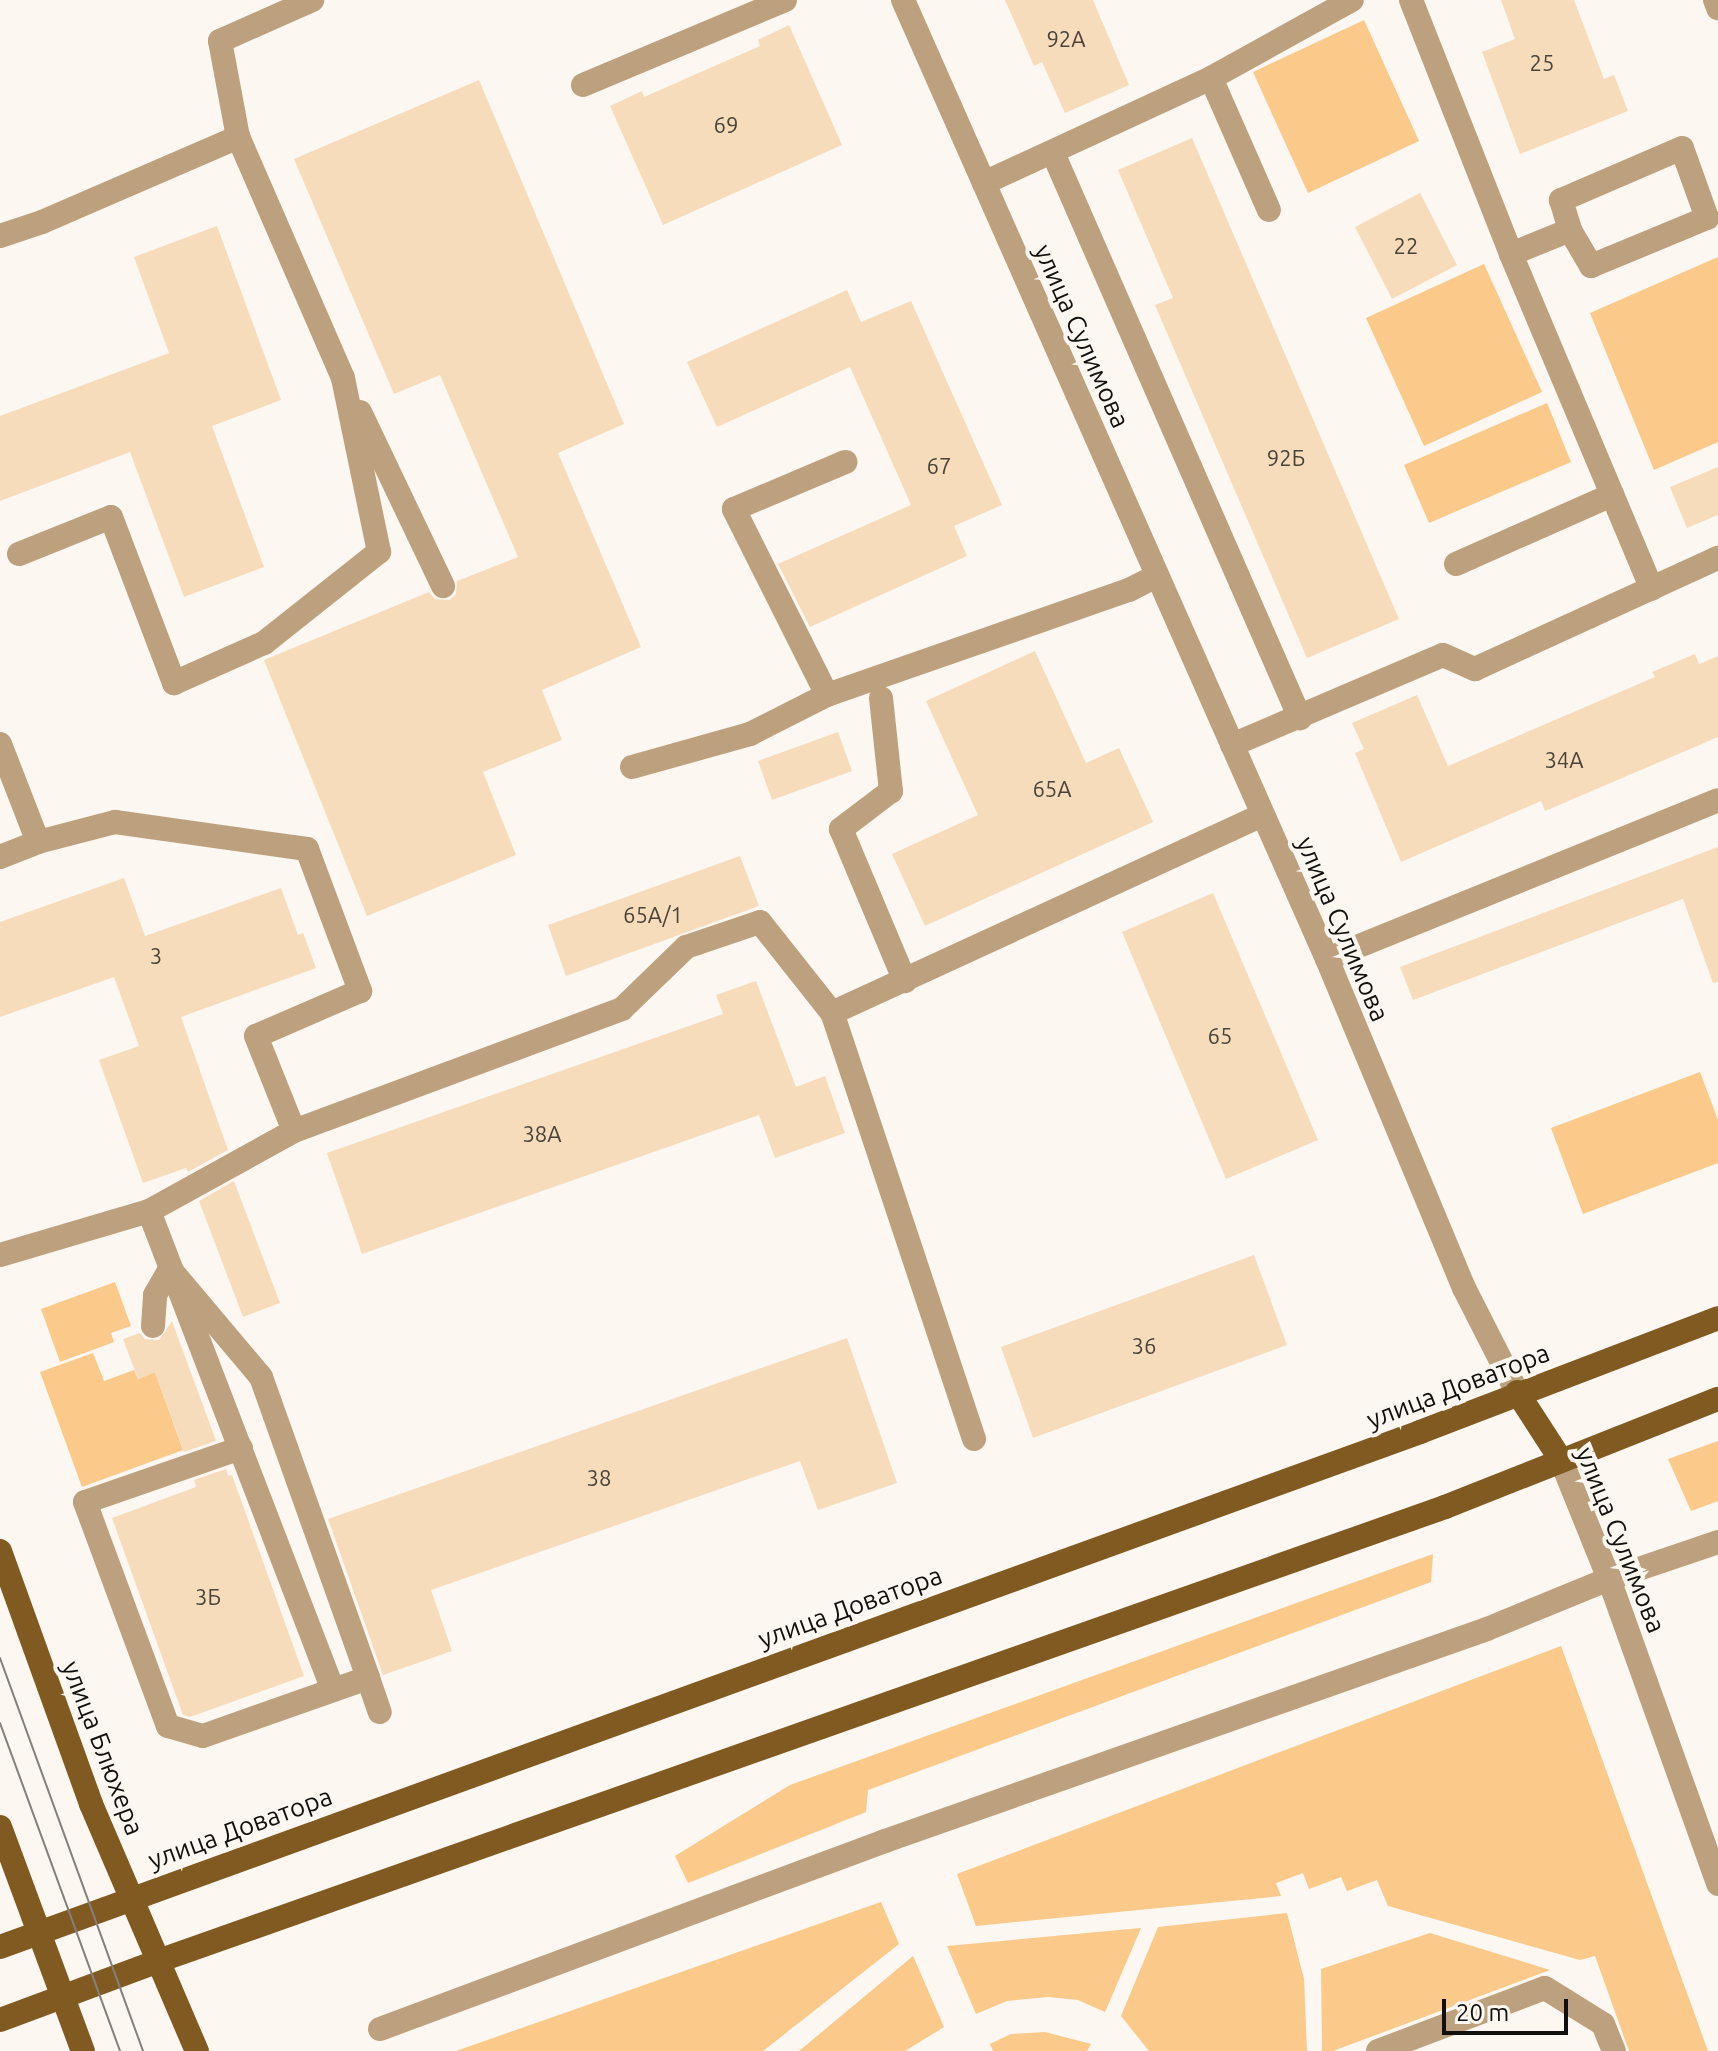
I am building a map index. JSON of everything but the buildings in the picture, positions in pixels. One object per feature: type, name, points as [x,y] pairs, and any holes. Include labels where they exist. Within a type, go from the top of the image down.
[{"type":"main road","name":"улица Доватора","points":[[0,1947],[1405,1438],[1517,1392],[1718,1318]]},
{"type":"main road","name":"улица Сулимова","points":[[1517,1392],[1561,1460]]},
{"type":"main road","points":[[0,2020],[161,1960],[1445,1507],[1718,1399]]},
{"type":"main road","name":"улица Блюхера","points":[[0,1551],[91,1804],[161,1960],[197,2051]]},
{"type":"main road","points":[[0,1827],[83,2051]]},
{"type":"street","points":[[312,0],[220,41],[238,137],[343,378],[443,586]]},
{"type":"street","name":"улица Сулимова","points":[[903,0],[1327,959],[1464,1288],[1517,1392]]},
{"type":"street","points":[[984,183],[1211,78],[1352,0]]},
{"type":"street","points":[[1411,0],[1511,254],[1652,589]]},
{"type":"street","points":[[1715,0],[1718,8]]},
{"type":"street","points":[[583,85],[781,1]]},
{"type":"street","points":[[1211,78],[1269,210]]},
{"type":"street","points":[[0,236],[42,222],[238,137]]},
{"type":"street","points":[[1682,148],[1707,218],[1591,266],[1570,230],[1561,200],[1682,148]]},
{"type":"street","points":[[1053,153],[1300,718]]},
{"type":"street","points":[[1511,254],[1570,230]]},
{"type":"street","points":[[19,554],[111,517],[174,683],[264,643],[379,552],[343,378]]},
{"type":"street","points":[[827,695],[734,509],[845,462]]},
{"type":"street","points":[[1456,564],[1612,495]]},
{"type":"street","points":[[1232,745],[1443,655],[1475,669],[1718,558]]},
{"type":"street","points":[[632,767],[750,734],[827,695],[1129,590],[1157,576]]},
{"type":"street","points":[[881,698],[891,791],[841,829],[905,981]]},
{"type":"street","points":[[0,744],[38,842]]},
{"type":"street","points":[[1327,959],[1718,800]]},
{"type":"street","points":[[832,1013],[1263,815]]},
{"type":"street","points":[[0,857],[38,842],[115,822],[307,849],[360,991],[256,1036],[294,1131]]},
{"type":"street","points":[[0,1255],[149,1211],[294,1131],[622,1009],[686,947],[760,922],[832,1013],[974,1439]]},
{"type":"street","points":[[149,1211],[333,1690]]},
{"type":"street","points":[[153,1326],[155,1295],[170,1269]]},
{"type":"street","points":[[170,1269],[261,1377],[380,1712]]},
{"type":"street","points":[[241,1448],[85,1502],[168,1726],[203,1736],[368,1678]]},
{"type":"street","name":"улица Сулимова","points":[[1561,1460],[1609,1579],[1718,1884]]},
{"type":"street","points":[[380,2029],[885,1841],[1487,1629],[1609,1579],[1718,1542]]},
{"type":"street","points":[[1378,2051],[1545,1988],[1603,2024],[1614,2051]]},
{"type":"shaded area","points":[[1364,20],[1419,141],[1308,193],[1253,72]]},
{"type":"shaded area","points":[[1718,257],[1718,442],[1654,470],[1590,313]]},
{"type":"shaded area","points":[[1484,264],[1542,392],[1424,446],[1366,318]]},
{"type":"shaded area","points":[[1547,403],[1571,462],[1429,523],[1404,465]]},
{"type":"shaded area","points":[[1700,1072],[1718,1120],[1718,1163],[1583,1214],[1551,1128]]},
{"type":"shaded area","points":[[115,1282],[131,1326],[111,1333],[114,1342],[60,1362],[41,1309]]},
{"type":"shaded area","points":[[93,1353],[104,1381],[134,1370],[138,1379],[155,1372],[183,1450],[82,1487],[40,1372]]},
{"type":"shaded area","points":[[1718,1441],[1718,1501],[1691,1511],[1668,1459]]},
{"type":"shaded area","points":[[1433,1554],[1431,1582],[868,1790],[866,1812],[688,1883],[675,1856],[790,1785]]},
{"type":"shaded area","points":[[1561,1646],[1708,2051],[1629,2051],[1595,1956],[1580,1960],[1388,1906],[1377,1880],[1347,1891],[1341,1877],[1309,1889],[1303,1873],[1276,1883],[1281,1896],[976,1926],[957,1874]]},
{"type":"shaded area","points":[[881,1902],[899,1944],[763,2051],[456,2051]]},
{"type":"shaded area","points":[[1287,1913],[1304,1979],[1307,2051],[1149,2051],[1121,2016],[1158,1927]]},
{"type":"shaded area","points":[[1141,1928],[1105,2012],[1078,2000],[1048,1997],[1007,2001],[976,2014],[947,1946]]},
{"type":"shaded area","points":[[1430,1933],[1550,1970],[1333,2051],[1322,2051],[1321,1969]]},
{"type":"shaded area","points":[[913,1956],[944,2027],[905,2051],[799,2051]]},
{"type":"shaded area","points":[[1045,2032],[1091,2044],[1087,2051],[993,2051],[990,2044],[1011,2034]]},
{"type":"tram line","points":[[0,1658],[143,2051]]},
{"type":"tram line","points":[[0,1723],[120,2051]]}]
